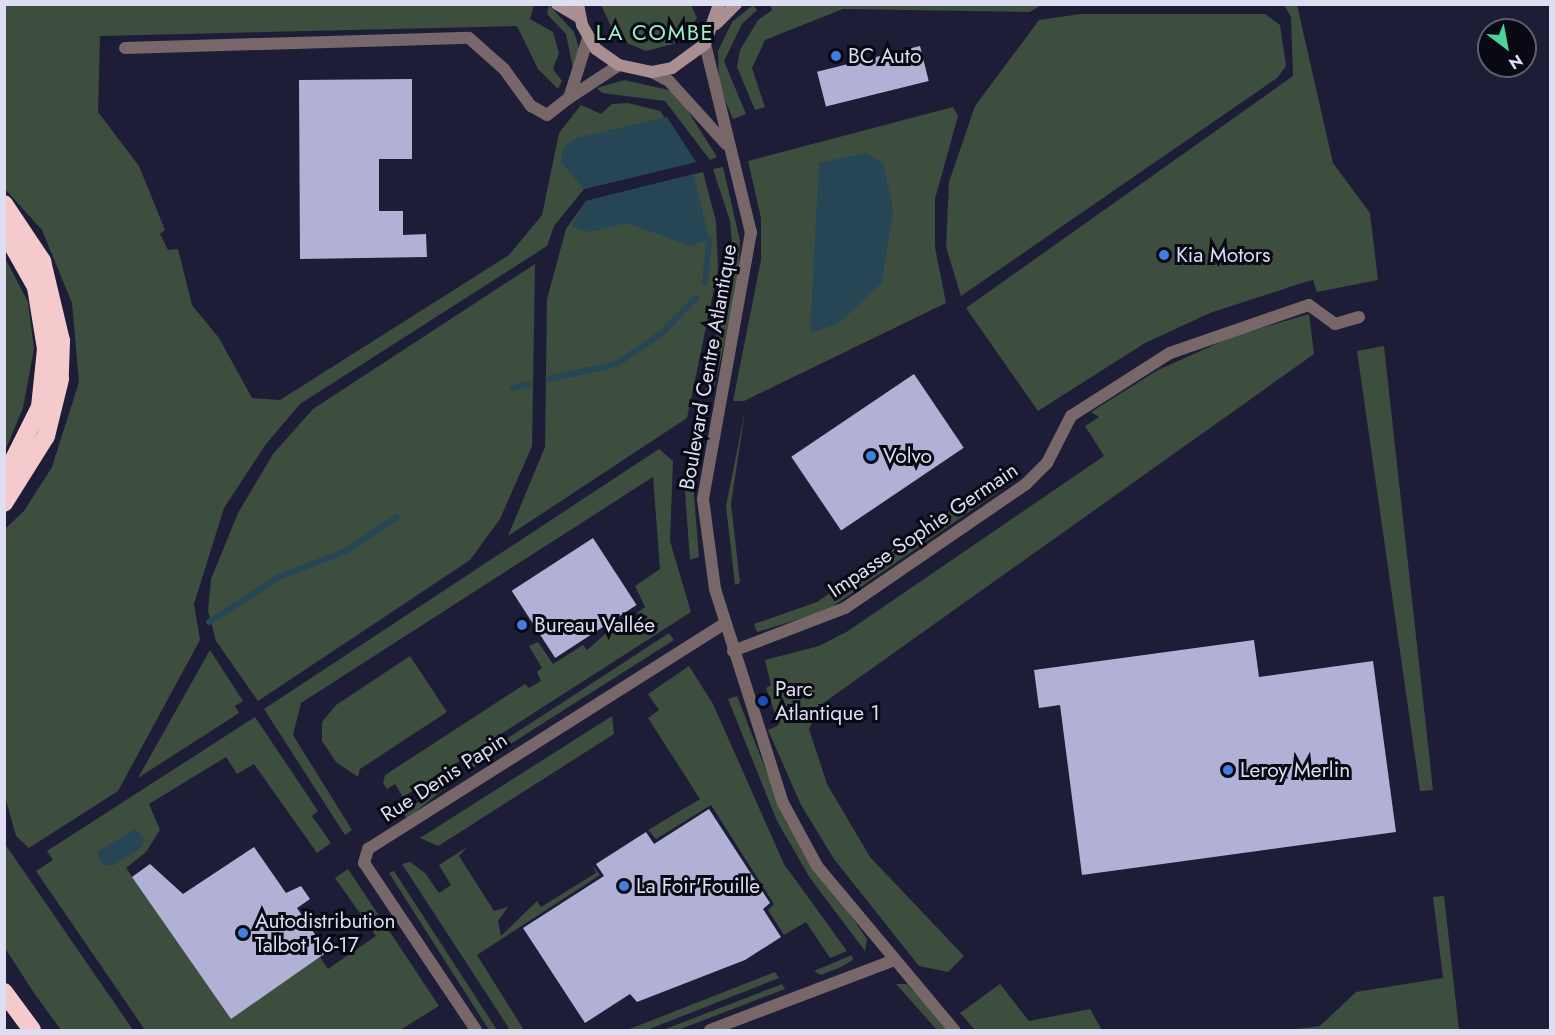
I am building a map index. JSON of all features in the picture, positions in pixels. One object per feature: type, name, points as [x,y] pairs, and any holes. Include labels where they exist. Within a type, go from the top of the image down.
[{"type":"highway","points":[[4,204],[47,272],[61,341],[52,418],[36,457],[4,503]]},
{"type":"highway","points":[[4,230],[36,287],[46,349],[39,406],[4,479]]},
{"type":"highway","points":[[4,992],[32,1030]]},
{"type":"street","points":[[557,4],[580,18]]},
{"type":"street","points":[[578,4],[580,18],[588,38],[619,66],[652,72],[672,68],[705,44],[715,25],[719,4]]},
{"type":"street","points":[[715,25],[736,4]]},
{"type":"street","points":[[125,48],[469,38],[504,69],[531,106],[548,115],[569,98],[619,66]]},
{"type":"street","points":[[569,98],[588,38]]},
{"type":"street","name":"Boulevard Centre Atlantique","points":[[705,44],[751,232],[703,499],[711,572],[724,624],[783,803],[818,866],[954,1030]]},
{"type":"street","name":"Boulevard Centre Atlantique","points":[[652,72],[695,105],[729,147]]},
{"type":"street","name":"Impasse Sophie Germain","points":[[733,651],[845,608],[1026,484],[1047,463],[1071,416],[1170,352],[1310,305],[1335,324],[1359,317]]},
{"type":"street","name":"Rue Denis Papin","points":[[476,1030],[364,863],[368,849],[724,624]]},
{"type":"street","points":[[711,1030],[894,960]]},
{"type":"green space","points":[[770,4],[1041,5],[1030,12],[843,9],[765,40],[752,68],[765,107],[755,110],[737,67],[740,50],[758,20],[772,10]]},
{"type":"green space","points":[[5,5],[534,5],[530,19],[553,32],[559,53],[553,69],[562,81],[558,89],[538,69],[517,26],[100,36],[98,112],[139,166],[165,230],[160,234],[168,250],[178,249],[192,305],[219,338],[252,398],[280,400],[509,255],[542,215],[559,133],[581,105],[601,114],[612,104],[628,103],[660,111],[696,162],[584,189],[554,226],[547,246],[300,404],[266,444],[224,508],[194,604],[200,640],[118,791],[29,848],[16,836],[5,797],[5,529],[24,511],[52,467],[79,382],[72,303],[42,230],[5,189]]},
{"type":"green space","points":[[549,5],[574,32],[579,48],[573,69],[566,34],[547,14]]},
{"type":"green space","points":[[601,5],[691,5],[697,18],[677,43],[646,51],[617,39]]},
{"type":"green space","points":[[753,5],[757,10],[742,24],[724,61],[746,114],[733,119],[719,85],[718,51],[732,22]]},
{"type":"green space","points":[[1284,5],[1297,5],[1333,163],[1370,213],[1378,280],[1317,292],[1313,280],[1210,313],[1145,343],[1038,411],[966,308],[1293,76],[1291,17]]},
{"type":"green space","points":[[1081,14],[1265,14],[1280,25],[1286,66],[1277,78],[961,296],[946,247],[949,182],[975,106],[1039,20]]},
{"type":"green space","points":[[624,80],[669,90],[681,100],[717,157],[710,160],[665,101],[602,93],[597,88]]},
{"type":"green space","points":[[953,107],[958,116],[935,199],[935,247],[946,303],[744,401],[733,401],[761,260],[761,218],[748,161]]},
{"type":"green space","points":[[723,167],[740,241],[738,286],[713,392],[705,391],[733,254],[730,221],[713,169]]},
{"type":"green space","points":[[703,172],[716,221],[718,270],[687,418],[508,536],[545,447],[547,299],[566,229],[586,201]]},
{"type":"green space","points":[[5,258],[28,302],[34,349],[23,408],[5,451]]},
{"type":"green space","points":[[535,264],[532,446],[500,519],[470,560],[258,701],[216,641],[208,611],[211,579],[238,513],[273,454],[313,409]]},
{"type":"green space","points":[[1309,314],[1314,354],[822,704],[809,729],[827,784],[870,857],[964,956],[948,972],[919,966],[834,859],[801,805],[768,730],[779,725],[766,688],[771,685],[765,660],[819,646],[848,631],[1104,456],[1085,426],[1099,417],[1091,412],[1158,370],[1234,336]]},
{"type":"green space","points":[[1384,346],[1433,790],[1420,791],[1357,351]]},
{"type":"green space","points":[[701,407],[709,408],[694,495],[699,557],[690,560],[685,492]]},
{"type":"green space","points":[[745,411],[731,504],[740,583],[735,585],[726,506]]},
{"type":"green space","points":[[659,449],[673,461],[670,541],[691,612],[403,797],[395,784],[387,789],[383,783],[385,775],[525,684],[529,688],[541,681],[537,672],[542,668],[529,646],[538,642],[553,664],[583,645],[587,650],[619,622],[623,627],[639,617],[637,613],[645,607],[635,586],[660,569],[653,477],[301,703],[293,735],[352,830],[345,835],[264,709]]},
{"type":"green space","points":[[1003,474],[1014,481],[826,611],[757,632],[754,624],[817,602]]},
{"type":"green space","points":[[669,633],[674,640],[471,769],[468,764]]},
{"type":"green space","points":[[210,650],[243,701],[235,706],[239,713],[138,778]]},
{"type":"green space","points":[[410,656],[447,712],[360,769],[358,777],[336,762],[322,741],[322,722],[336,705]]},
{"type":"green space","points":[[689,666],[713,704],[784,864],[847,951],[830,958],[806,922],[784,935],[768,910],[774,904],[711,805],[656,839],[648,830],[700,799],[648,718],[659,710],[648,694]]},
{"type":"green space","points":[[737,696],[786,822],[867,939],[865,951],[810,878],[777,821],[728,699]]},
{"type":"green space","points":[[612,716],[614,734],[454,836],[438,846],[420,838]]},
{"type":"green space","points":[[255,717],[318,811],[312,816],[331,843],[317,853],[254,764],[237,774],[226,757],[149,804],[160,830],[146,852],[126,868],[231,1018],[320,957],[328,969],[376,936],[335,878],[348,869],[439,1006],[400,1030],[145,1030],[36,871],[53,860],[47,851]]},
{"type":"green space","points":[[454,773],[458,778],[407,819],[403,814]]},
{"type":"green space","points":[[5,844],[133,1030],[61,1030],[34,993],[5,948]]},
{"type":"green space","points":[[467,847],[459,856],[494,911],[508,907],[498,921],[501,936],[537,901],[541,907],[596,873],[592,865],[600,875],[477,955],[524,1030],[510,1030],[402,864],[410,862],[425,873],[439,893],[451,885],[439,865]]},
{"type":"green space","points":[[394,871],[497,1030],[489,1030],[389,873]]},
{"type":"green space","points":[[1444,896],[1459,1030],[1288,1030],[1320,1026],[1356,992],[1443,978],[1433,897]]},
{"type":"green space","points":[[852,955],[853,960],[841,967],[821,975],[814,971]]},
{"type":"green space","points":[[775,972],[779,978],[647,1030],[627,1030]]},
{"type":"green space","points":[[782,984],[785,989],[678,1030],[663,1030]]},
{"type":"green space","points":[[896,984],[907,984],[950,1030],[937,1030]]},
{"type":"green space","points":[[1000,984],[1029,1021],[1090,1009],[1102,1030],[975,1030],[960,1013]]},
{"type":"water","points":[[667,117],[696,162],[584,189],[561,162],[563,148],[576,138]]},
{"type":"water","points":[[865,153],[883,163],[893,210],[882,282],[838,324],[810,333],[819,163]]},
{"type":"water","points":[[694,174],[709,240],[691,246],[626,223],[589,232],[571,226],[586,201]]},
{"type":"water","points":[[135,829],[144,839],[142,847],[112,866],[103,865],[97,852]]},
{"type":"building","points":[[920,46],[929,81],[826,107],[817,72]]},
{"type":"building","points":[[412,79],[412,159],[379,159],[379,211],[403,211],[403,235],[426,234],[427,257],[300,259],[299,80]]},
{"type":"building","points":[[914,374],[964,448],[841,531],[791,457]]},
{"type":"building","points":[[593,538],[637,605],[555,658],[512,591]]},
{"type":"building","name":"Leroy Merlin","points":[[1254,640],[1259,677],[1373,661],[1396,832],[1082,875],[1060,705],[1039,708],[1034,670]]},
{"type":"building","points":[[709,809],[770,903],[763,909],[781,937],[745,960],[637,1002],[630,994],[585,1023],[523,928],[604,876],[596,864],[646,832],[654,844]]},
{"type":"building","name":"Autodistribution Talbot 16-17","points":[[254,847],[286,893],[301,886],[310,899],[297,908],[327,952],[231,1019],[132,877],[150,864],[183,894]]},
{"type":"waterway","points":[[705,283],[709,240]]},
{"type":"waterway","points":[[549,379],[616,364],[661,334],[696,298]]},
{"type":"waterway","points":[[513,388],[529,384]]},
{"type":"waterway","points":[[209,622],[279,577],[346,551],[397,517]]},
{"type":"place","name":"BC Auto","points":[[836,56]]},
{"type":"place","name":"Kia Motors","points":[[1164,255]]},
{"type":"place","name":"Volvo","points":[[871,456]]},
{"type":"place","name":"Bureau Vallée","points":[[522,625]]},
{"type":"place","name":"Parc Atlantique 1","points":[[763,701]]},
{"type":"place","name":"Leroy Merlin","points":[[1228,770]]},
{"type":"place","name":"La Foir'Fouille","points":[[624,886]]},
{"type":"place","name":"Autodistribution Talbot 16-17","points":[[243,933]]},
{"type":"district","name":"LA COMBE","points":[[655,33]]}]
